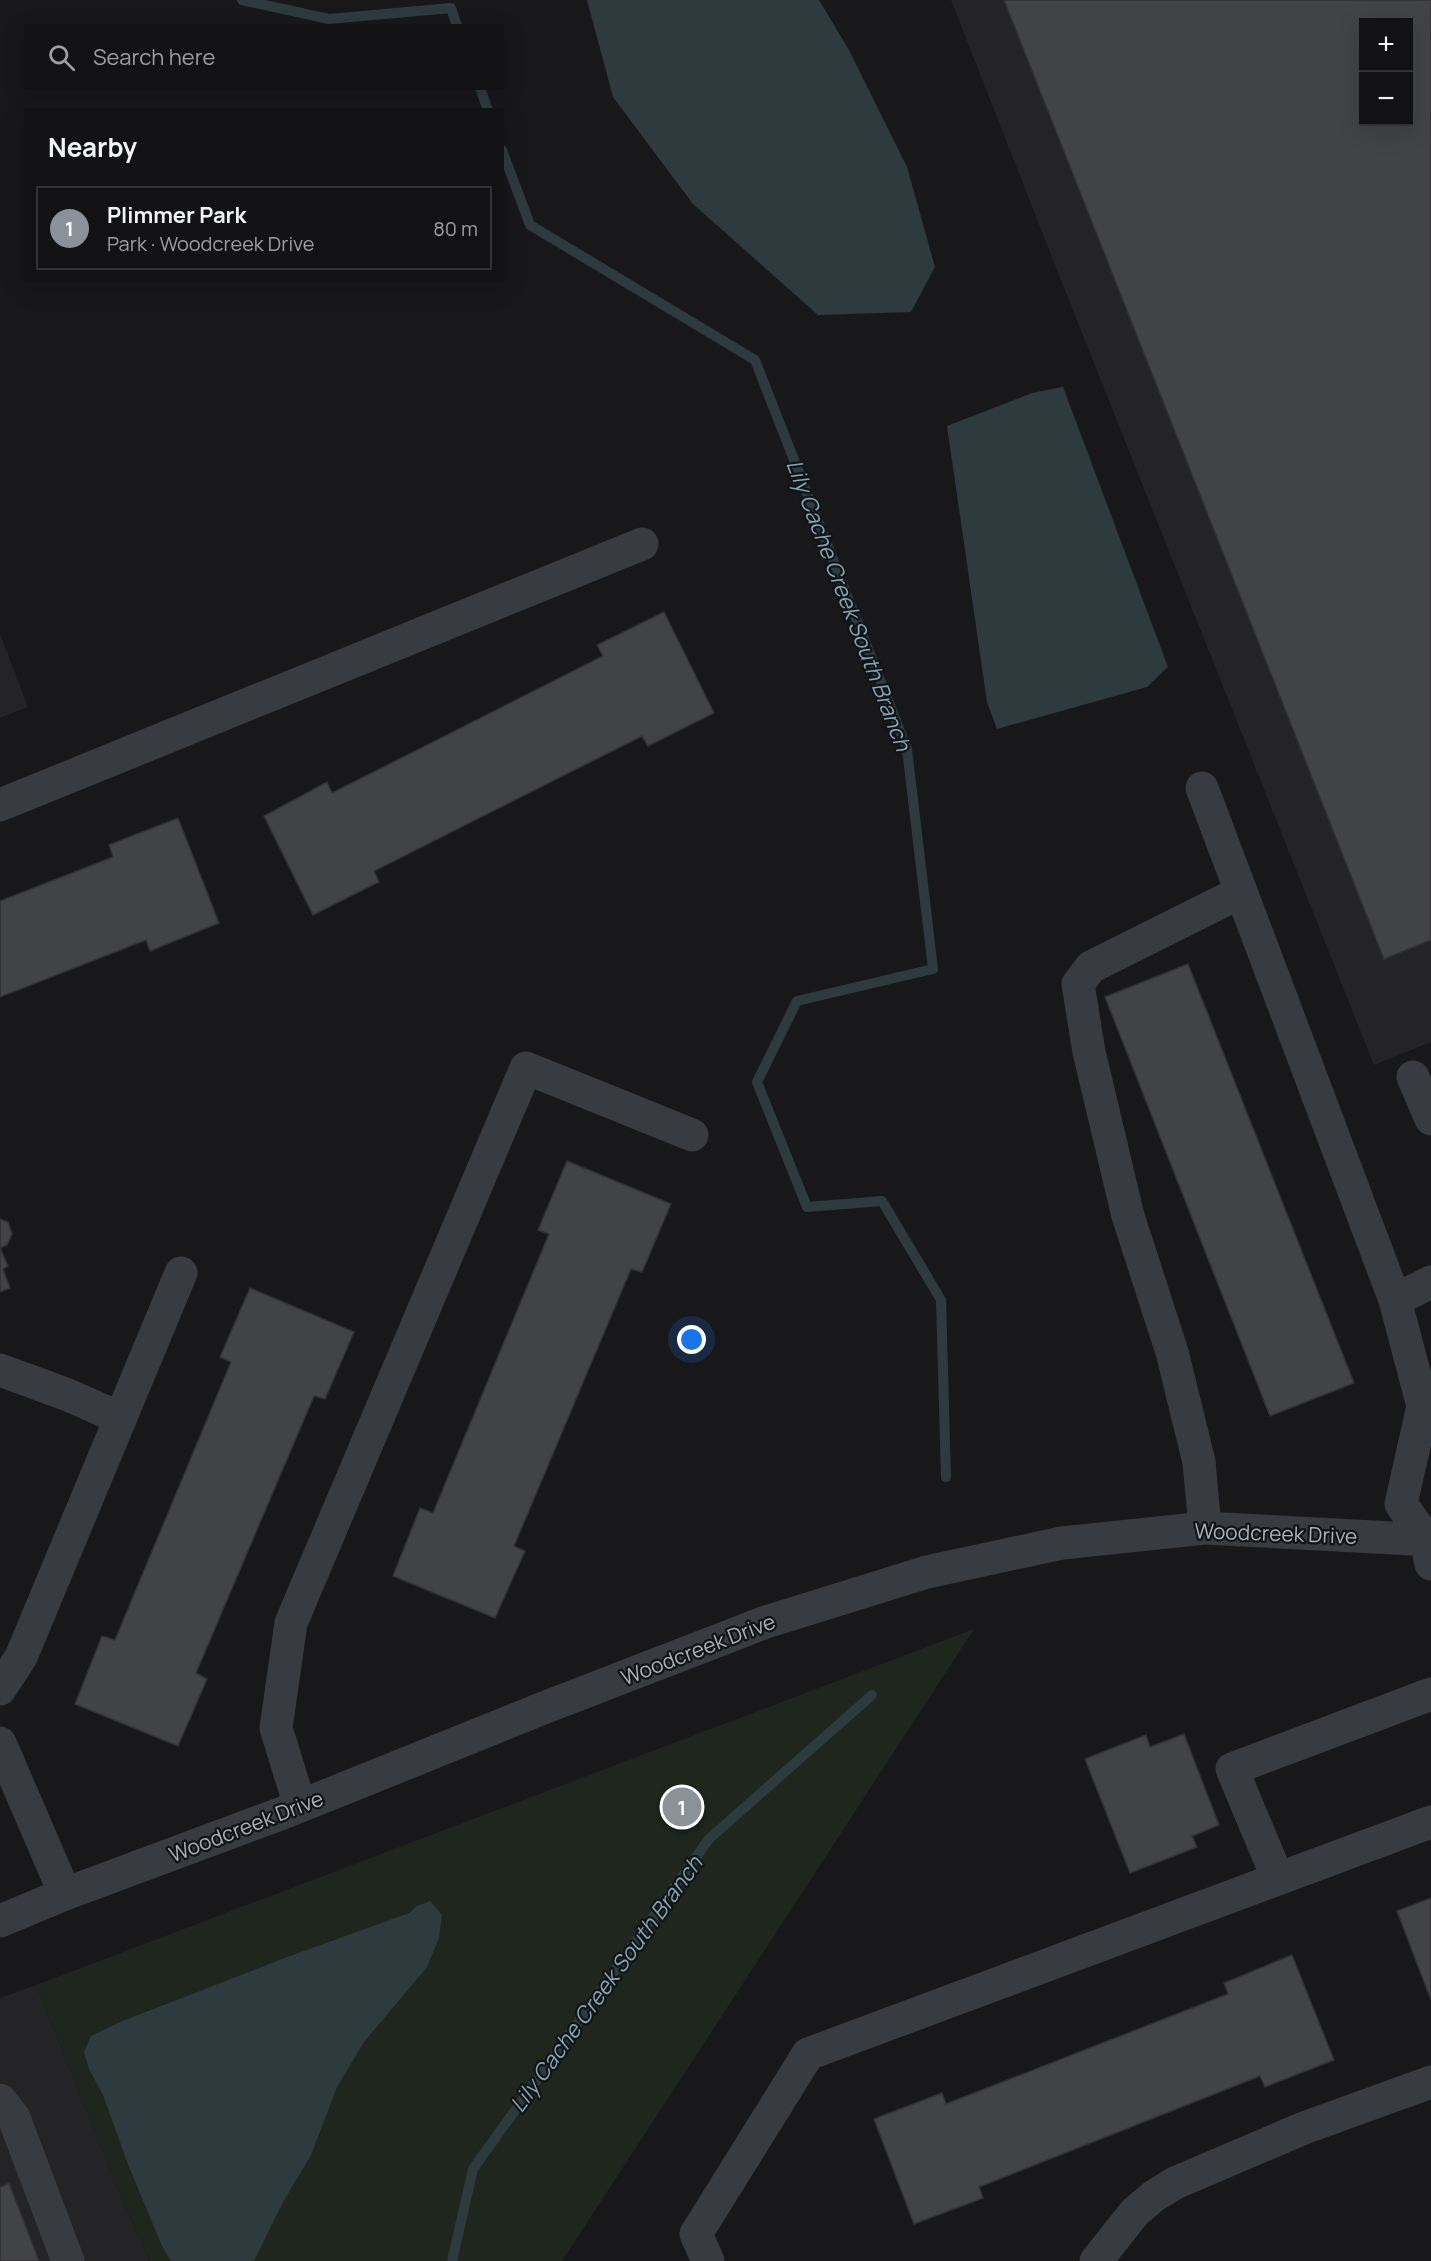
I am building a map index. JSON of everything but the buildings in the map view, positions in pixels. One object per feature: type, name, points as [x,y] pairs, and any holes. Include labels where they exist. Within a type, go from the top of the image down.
[{"type":"street","points":[[0,805],[642,544]]},
{"type":"street","points":[[1202,788],[1395,1300],[1423,1406],[1401,1504],[1429,1548]]},
{"type":"street","points":[[1205,1528],[1199,1462],[1172,1352],[1128,1216],[1089,1052],[1078,984],[1091,967],[1241,892]]},
{"type":"street","points":[[300,1806],[276,1728],[291,1623],[526,1068],[693,1134]]},
{"type":"street","points":[[1413,1077],[1431,1119]]},
{"type":"street","points":[[0,1689],[21,1657],[181,1273]]},
{"type":"street","points":[[1395,1300],[1431,1282]]},
{"type":"street","points":[[0,1370],[68,1395],[120,1418]]},
{"type":"street","name":"Woodcreek Drive","points":[[0,1921],[65,1894],[300,1806],[766,1622],[927,1572],[1062,1543],[1205,1528],[1429,1548]]},
{"type":"street","points":[[1278,1879],[1233,1769],[1431,1695]]},
{"type":"street","points":[[0,1743],[65,1894]]},
{"type":"street","points":[[708,2261],[696,2234],[808,2054],[1431,1821]]},
{"type":"street","points":[[1096,2261],[1135,2212],[1154,2196],[1175,2183],[1304,2128],[1431,2082]]},
{"type":"street","points":[[0,2100],[14,2118],[69,2261]]},
{"type":"shaded area","points":[[587,0],[819,0],[849,50],[907,167],[935,267],[911,312],[818,315],[693,204],[613,97]]},
{"type":"shaded area","points":[[951,0],[1431,0],[1431,1042],[1374,1065]]},
{"type":"shaded area","points":[[1063,387],[1168,667],[1147,687],[997,729],[987,702],[947,426],[1032,393]]},
{"type":"shaded area","points":[[0,634],[28,707],[0,718]]},
{"type":"shaded area","points":[[974,1629],[562,2261],[150,2261],[36,1985]]},
{"type":"shaded area","points":[[430,1901],[442,1915],[439,1938],[427,1967],[364,2042],[337,2087],[311,2155],[282,2204],[254,2261],[171,2261],[162,2246],[129,2167],[103,2095],[89,2069],[84,2052],[91,2036],[120,2022],[290,1956],[409,1913],[417,1906]]},
{"type":"shaded area","points":[[36,1985],[150,2261],[0,2261],[0,1998]]},
{"type":"waterway","name":"Lily Cache Creek South Branch","points":[[242,0],[329,19],[451,8],[456,24]]},
{"type":"waterway","name":"Lily Cache Creek South Branch","points":[[481,90],[487,108]]},
{"type":"waterway","name":"Lily Cache Creek South Branch","points":[[504,155],[530,225],[755,360],[907,749],[933,969],[797,1001],[757,1082],[807,1207],[882,1201],[941,1300],[946,1477]]},
{"type":"waterway","name":"Lily Cache Creek South Branch","points":[[452,2261],[473,2169],[709,1839],[872,1695]]},
{"type":"place","name":"Plimmer Park","points":[[682,1807]]}]
